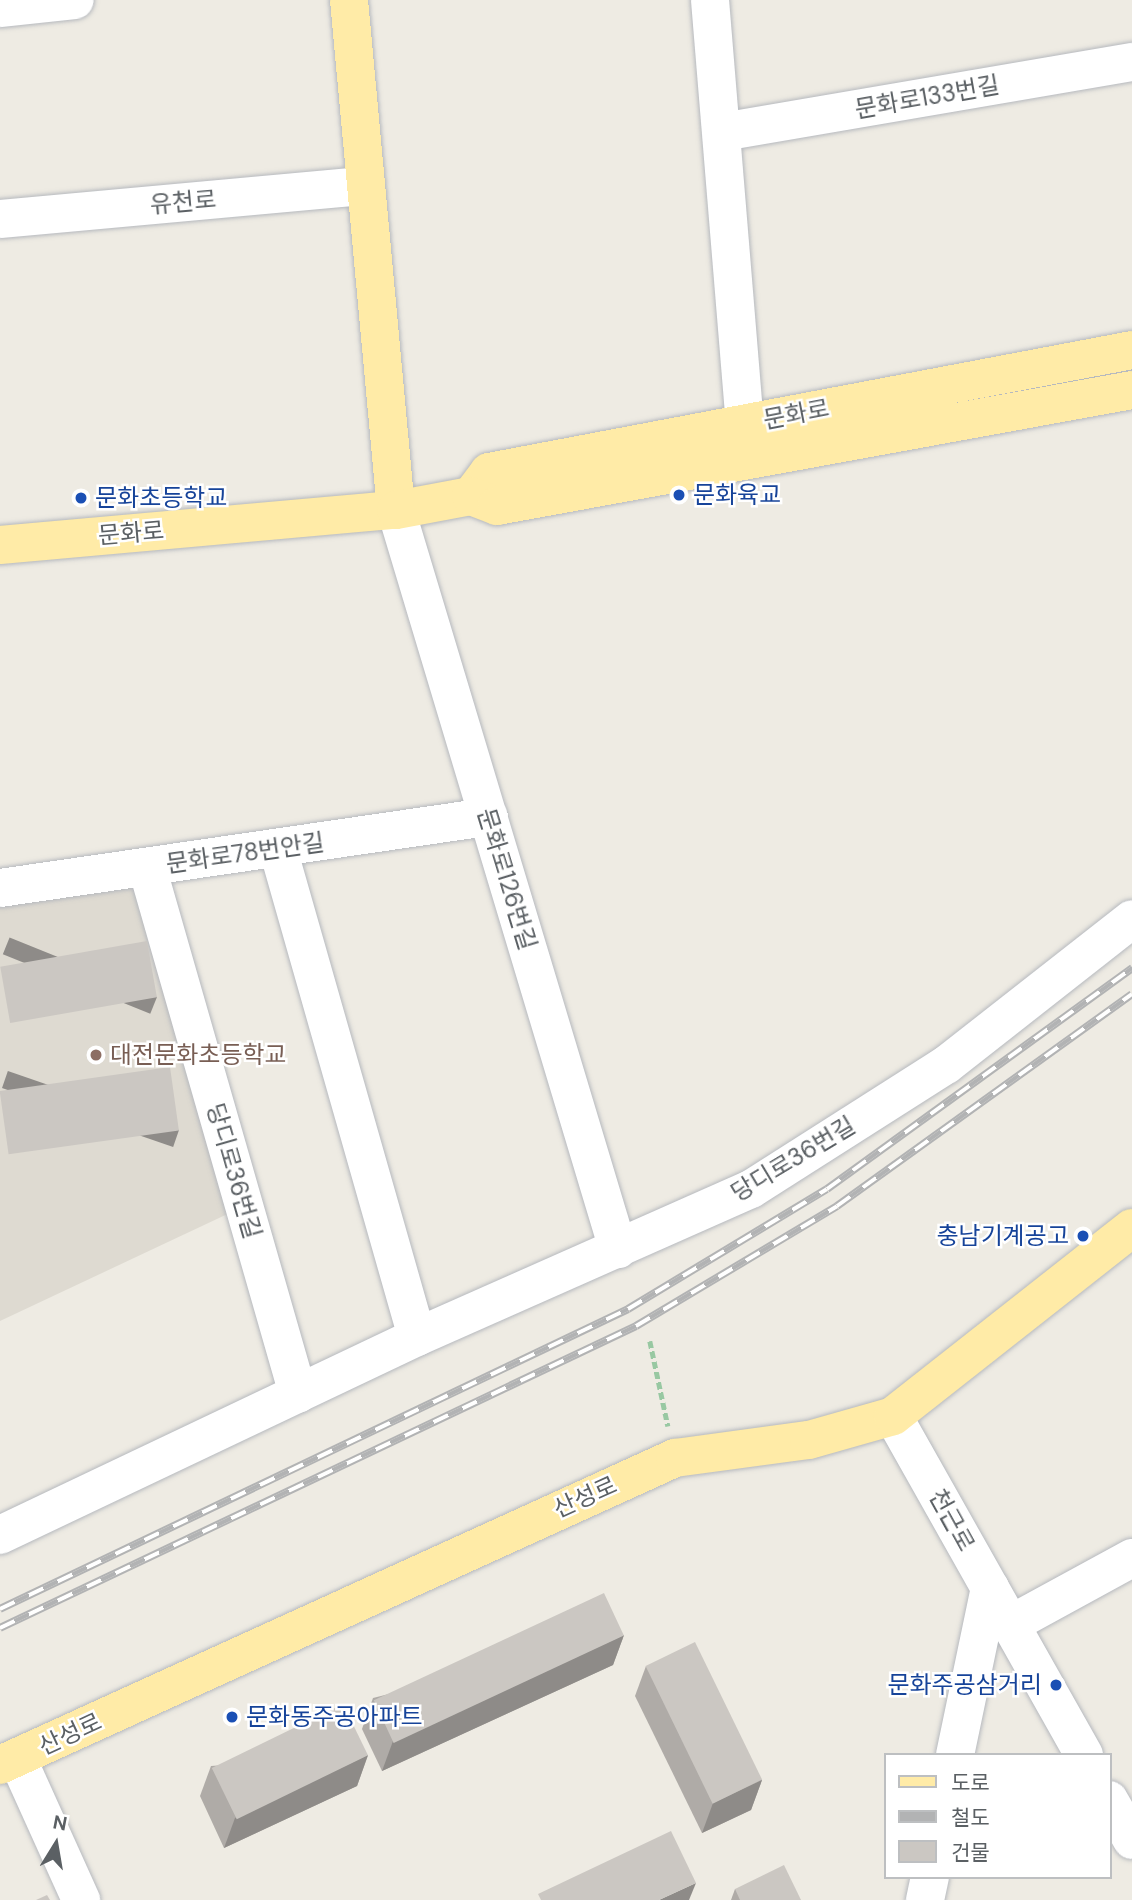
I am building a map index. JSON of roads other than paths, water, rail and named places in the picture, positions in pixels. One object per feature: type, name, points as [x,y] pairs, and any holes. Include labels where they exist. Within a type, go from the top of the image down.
[{"type":"main road","points":[[349,0],[396,510]]},
{"type":"main road","points":[[839,406],[957,363],[1132,326]]},
{"type":"main road","name":"문화로","points":[[471,496],[489,472],[1132,350]]},
{"type":"main road","name":"문화로","points":[[0,545],[396,510],[471,496],[497,506],[1132,390]]},
{"type":"main road","points":[[877,437],[977,437],[1132,405]]},
{"type":"main road","name":"산성로","points":[[8,1762],[675,1458],[809,1440],[893,1416],[1132,1228]]},
{"type":"street","points":[[0,8],[75,0]]},
{"type":"street","points":[[710,0],[745,423]]},
{"type":"street","name":"문화로133번길","points":[[722,132],[1132,62]]},
{"type":"street","name":"유천로","points":[[0,219],[366,186]]},
{"type":"street","name":"문화로126번길","points":[[396,510],[618,1249]]},
{"type":"street","name":"문화로78번안길","points":[[0,888],[489,817]]},
{"type":"street","points":[[278,849],[417,1337]]},
{"type":"street","name":"당디로36번길","points":[[147,867],[298,1394]]},
{"type":"street","name":"당디로36번길","points":[[0,1535],[417,1337],[751,1189],[946,1065],[1132,919]]},
{"type":"street","name":"천근로","points":[[893,1416],[1083,1753]]},
{"type":"street","points":[[1010,1624],[1132,1558]]},
{"type":"street","points":[[955,1753],[990,1588]]},
{"type":"street","name":"산성로","points":[[8,1762],[81,1900]]},
{"type":"street","points":[[925,1900],[930,1879]]},
{"type":"railway","points":[[0,1609],[628,1309],[827,1189],[1132,968]]},
{"type":"railway","points":[[0,1628],[636,1326],[837,1206],[1132,994]]},
{"type":"place","name":"문화육교","points":[[679,495]]},
{"type":"place","name":"문화초등학교","points":[[81,498]]},
{"type":"place","name":"대전문화초등학교","points":[[96,1055]]},
{"type":"place","name":"충남기계공고","points":[[1083,1236]]},
{"type":"place","name":"문화주공삼거리","points":[[1056,1685]]},
{"type":"place","name":"문화동주공아파트","points":[[232,1717]]}]
